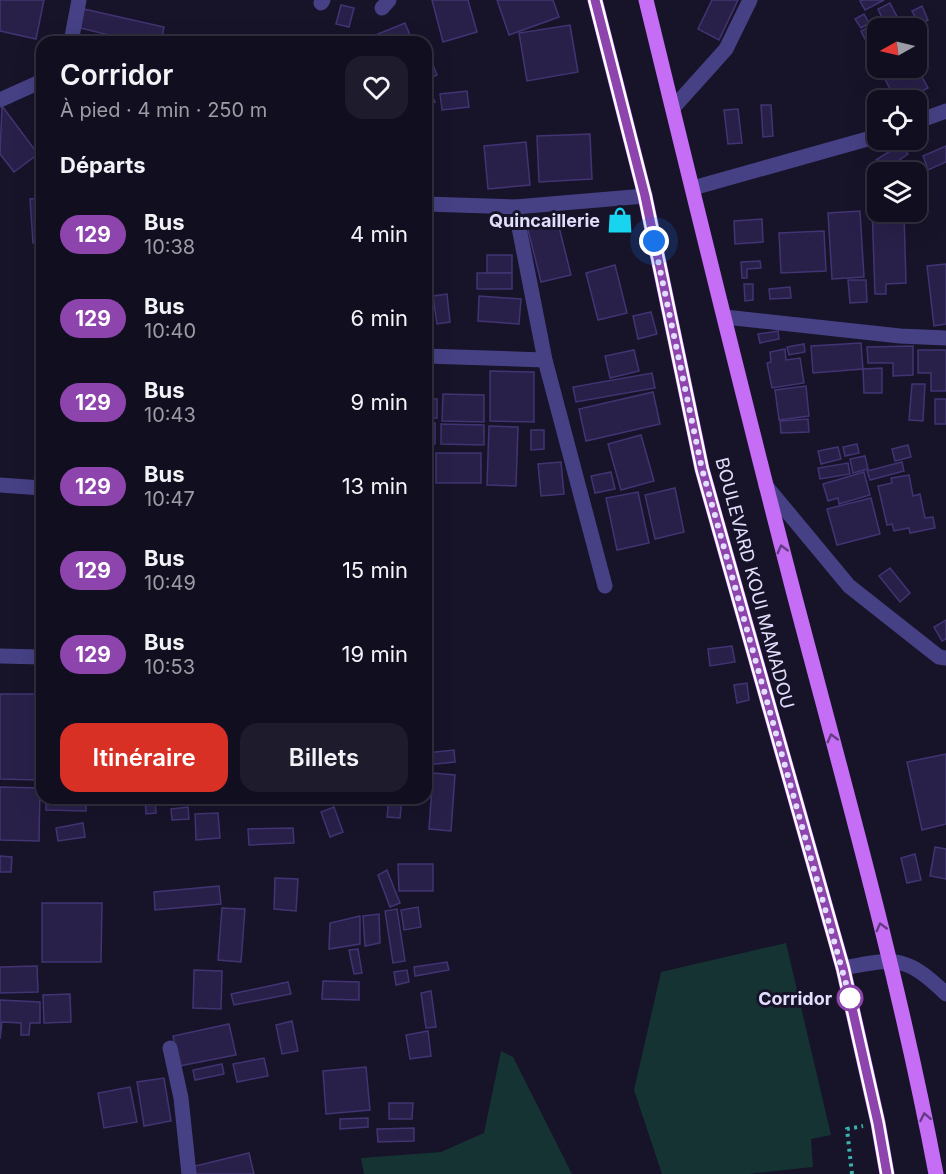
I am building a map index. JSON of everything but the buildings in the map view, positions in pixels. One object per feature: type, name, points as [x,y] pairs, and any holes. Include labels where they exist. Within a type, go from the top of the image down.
[{"type":"main road","name":"BOULEVARD KOUI MAMADOU","points":[[595,0],[645,196],[702,469],[843,968],[878,1123],[887,1174]]},
{"type":"main road","name":"BOULEVARD KOUI MAMADOU","points":[[646,0],[766,486],[890,959],[919,1084],[936,1174]]},
{"type":"street","points":[[72,36],[79,0]]},
{"type":"street","points":[[673,108],[726,50],[750,0]]},
{"type":"street","points":[[0,100],[36,84]]},
{"type":"street","points":[[927,118],[946,111]]},
{"type":"street","points":[[693,188],[867,139]]},
{"type":"street","points":[[432,204],[516,207],[645,196]]},
{"type":"street","points":[[516,207],[545,360],[605,586]]},
{"type":"street","points":[[725,317],[900,336],[946,338]]},
{"type":"street","points":[[432,356],[545,360]]},
{"type":"street","points":[[0,485],[36,488]]},
{"type":"street","points":[[766,486],[849,586],[939,657],[946,658]]},
{"type":"street","points":[[0,656],[36,657]]},
{"type":"street","points":[[843,968],[890,959],[915,968],[946,994]]},
{"type":"street","points":[[170,1048],[181,1098],[189,1174]]},
{"type":"path","points":[[852,1174],[847,1129],[878,1123]]},
{"type":"green space","points":[[786,943],[831,1135],[811,1139],[813,1167],[748,1174],[662,1174],[634,1090],[661,972]]},
{"type":"green space","points":[[501,1051],[513,1057],[572,1174],[364,1174],[361,1158],[441,1152],[484,1133]]},
{"type":"bus line","name":"129","points":[[595,0],[645,196],[702,469],[843,968],[878,1123],[887,1174]]},
{"type":"place","name":"Quincaillerie","points":[[620,220]]},
{"type":"place","name":"Corridor","points":[[850,998]]},
{"type":"route","points":[[654,241],[702,469],[850,998]]}]
